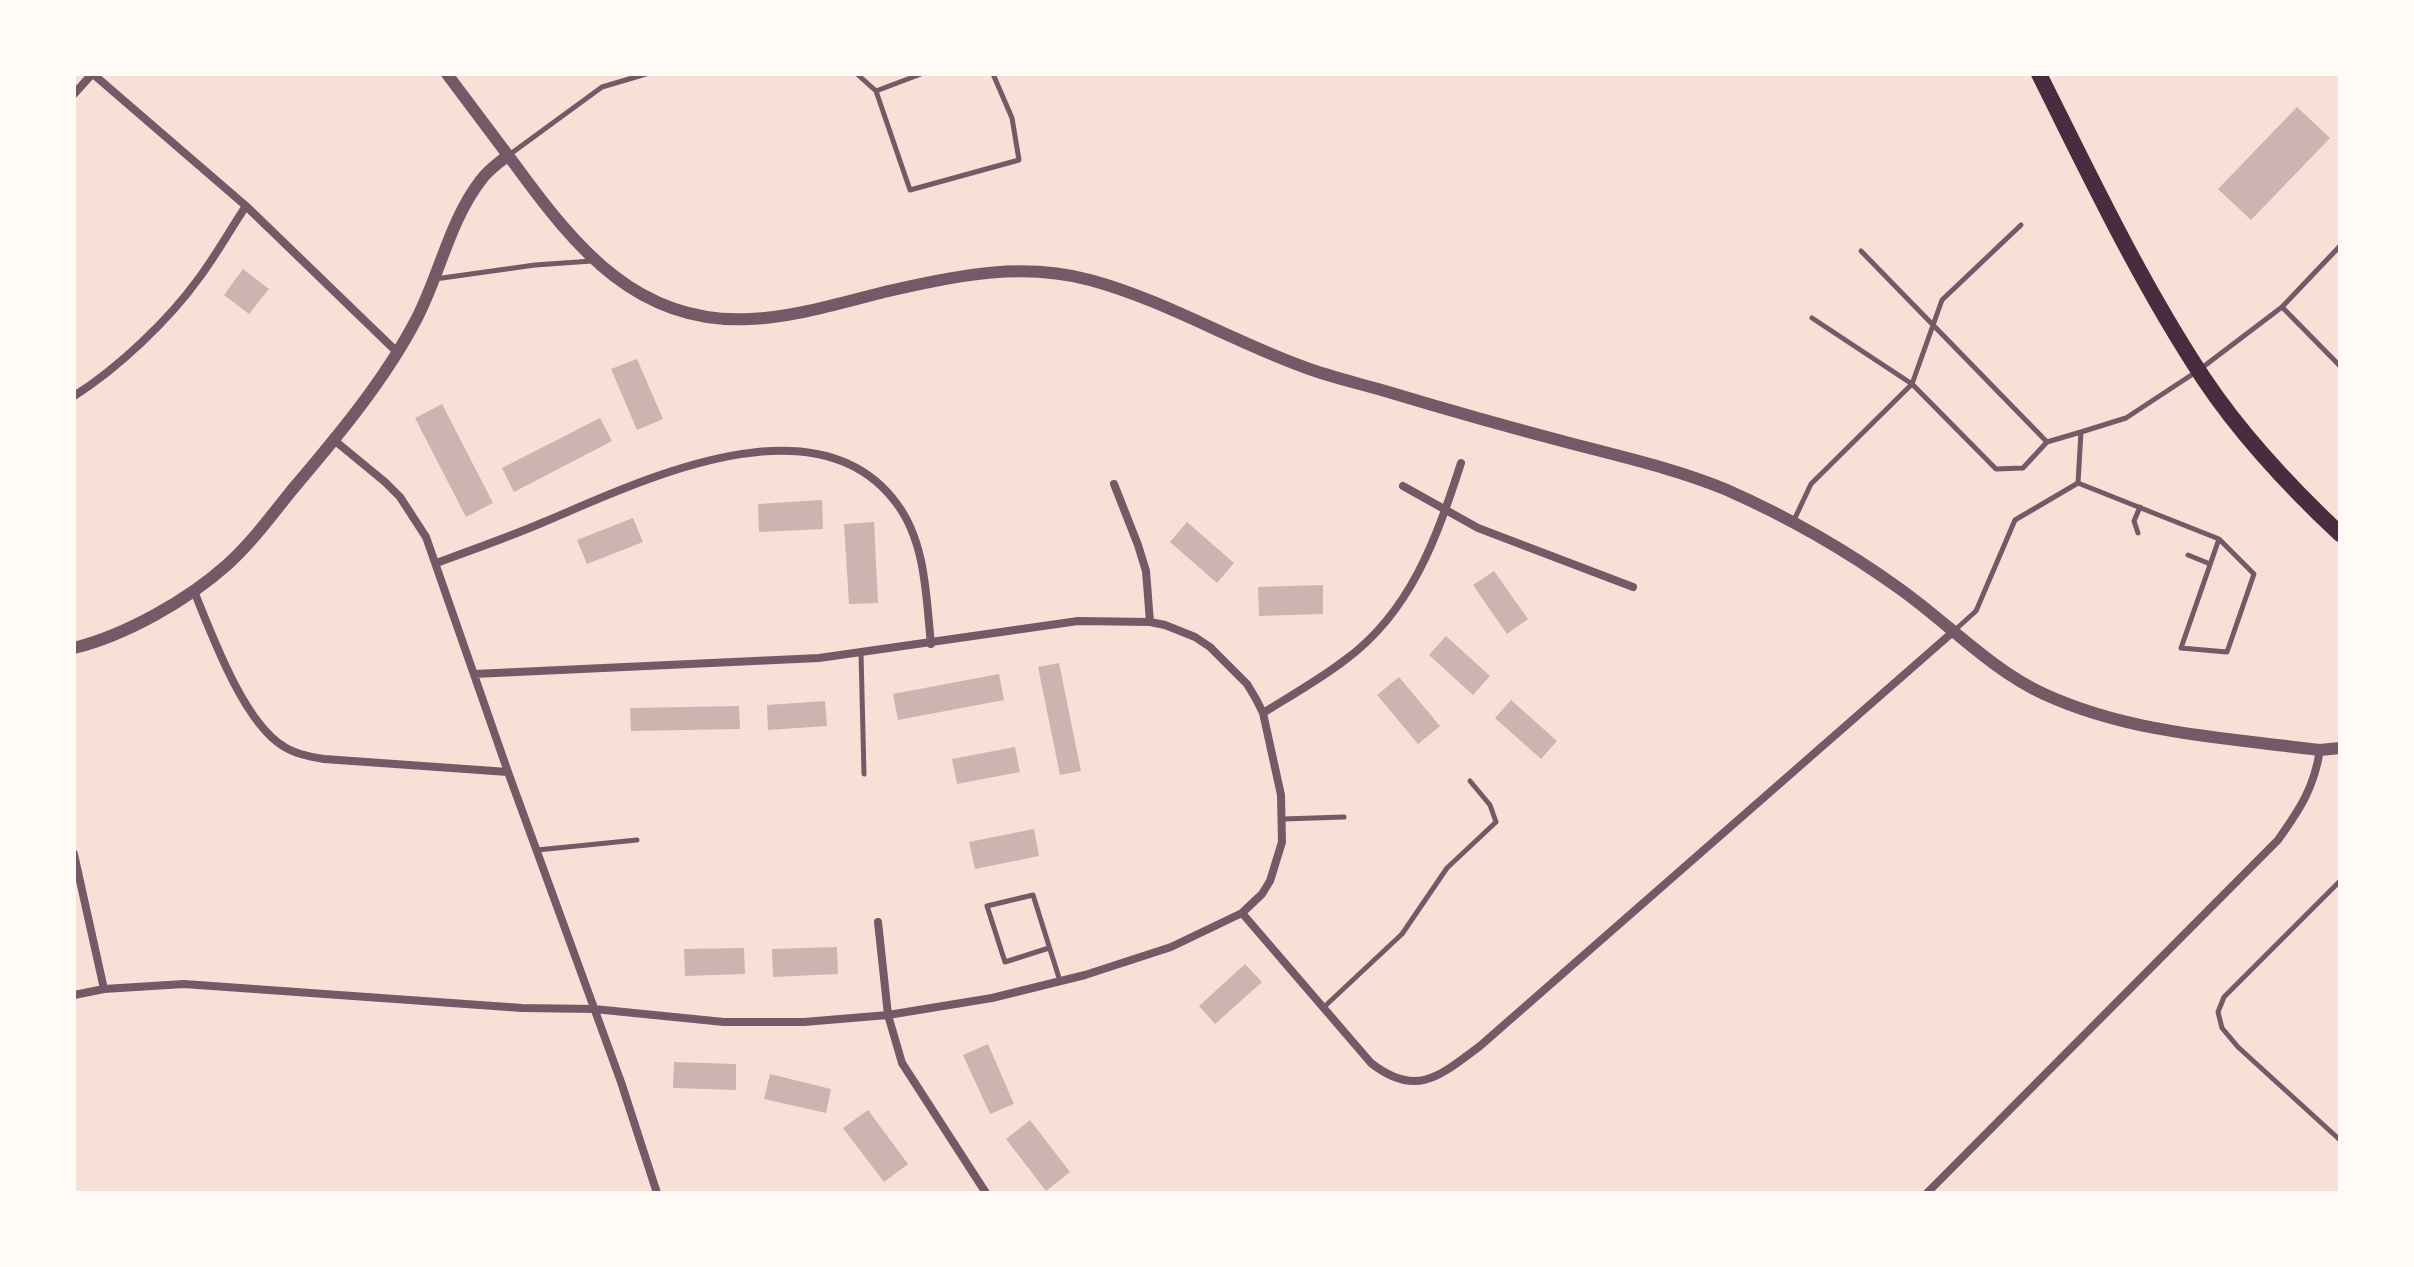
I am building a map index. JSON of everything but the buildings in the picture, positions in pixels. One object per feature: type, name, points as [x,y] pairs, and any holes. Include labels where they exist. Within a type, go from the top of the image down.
[{"type":"main road","points":[[2039,74],[2140,274],[2199,370],[2237,424],[2272,465],[2340,534]]},
{"type":"street","points":[[74,94],[92,74],[246,206],[397,352]]},
{"type":"street","points":[[447,74],[555,219],[594,261],[642,297],[675,311],[711,319],[750,319],[789,314],[984,272],[1022,270],[1058,273],[1092,281],[1159,305],[1304,367],[1460,414],[1653,464],[1722,488],[1833,544],[1902,590],[2015,678],[2043,694],[2107,718],[2141,727],[2320,750],[2340,748]]},
{"type":"street","points":[[74,648],[126,629],[194,591],[229,564],[334,440],[397,352],[417,317],[462,208],[482,177],[508,155]]},
{"type":"street","points":[[74,396],[145,339],[184,296],[200,278],[246,206]]},
{"type":"street","points":[[334,440],[400,497],[426,537],[621,1082],[657,1193]]},
{"type":"street","points":[[436,563],[692,463],[737,453],[805,453],[850,465],[869,476],[898,505],[921,556],[931,644]]},
{"type":"street","points":[[1263,713],[1347,659],[1384,624],[1425,564],[1461,463]]},
{"type":"street","points":[[1114,484],[1146,571],[1150,622]]},
{"type":"street","points":[[1403,486],[1478,528],[1633,587]]},
{"type":"street","points":[[194,591],[218,649],[252,715],[283,747],[324,759],[508,772]]},
{"type":"street","points":[[74,995],[104,989],[184,984],[522,1008],[594,1009],[724,1022],[804,1022],[888,1015],[992,998],[1171,947],[1242,913],[1262,894],[1270,881],[1282,842],[1281,795],[1263,713],[1247,684],[1210,647],[1180,630],[1150,622],[1078,621],[819,658],[474,674]]},
{"type":"street","points":[[1242,913],[1371,1063],[1402,1081],[1440,1076],[1480,1046],[1954,631]]},
{"type":"street","points":[[1927,1193],[2278,840],[2306,800],[2317,772],[2320,750]]},
{"type":"street","points":[[74,854],[104,989]]},
{"type":"street","points":[[878,922],[888,1015],[902,1063],[986,1193]]},
{"type":"lane","points":[[508,155],[602,87],[646,74]]},
{"type":"lane","points":[[857,74],[876,91],[910,190],[1019,160],[1012,118],[993,74]]},
{"type":"lane","points":[[876,91],[921,74]]},
{"type":"lane","points":[[1793,522],[1811,484],[1912,384],[1942,300],[2021,225]]},
{"type":"lane","points":[[1812,318],[1912,384],[1996,469],[2023,468],[2047,442],[2126,418],[2199,370],[2282,307],[2340,246]]},
{"type":"lane","points":[[1861,251],[2047,442]]},
{"type":"lane","points":[[434,279],[535,265],[594,261]]},
{"type":"lane","points":[[2282,307],[2340,366]]},
{"type":"lane","points":[[2078,483],[2081,432]]},
{"type":"lane","points":[[2078,483],[2219,539],[2254,574],[2227,652],[2181,648],[2219,539]]},
{"type":"lane","points":[[1954,631],[1976,611],[2015,520],[2078,483]]},
{"type":"lane","points":[[2138,533],[2134,521],[2140,507]]},
{"type":"lane","points":[[2188,555],[2210,564]]},
{"type":"lane","points":[[861,653],[864,774]]},
{"type":"lane","points":[[1324,1007],[1402,934],[1447,868],[1496,822],[1490,805],[1470,781]]},
{"type":"lane","points":[[1283,819],[1344,817]]},
{"type":"lane","points":[[536,851],[637,840]]},
{"type":"lane","points":[[2340,881],[2224,997],[2218,1012],[2222,1028],[2238,1047],[2340,1140]]},
{"type":"lane","points":[[1049,948],[1005,962],[987,906],[1033,895],[1060,981]]}]
